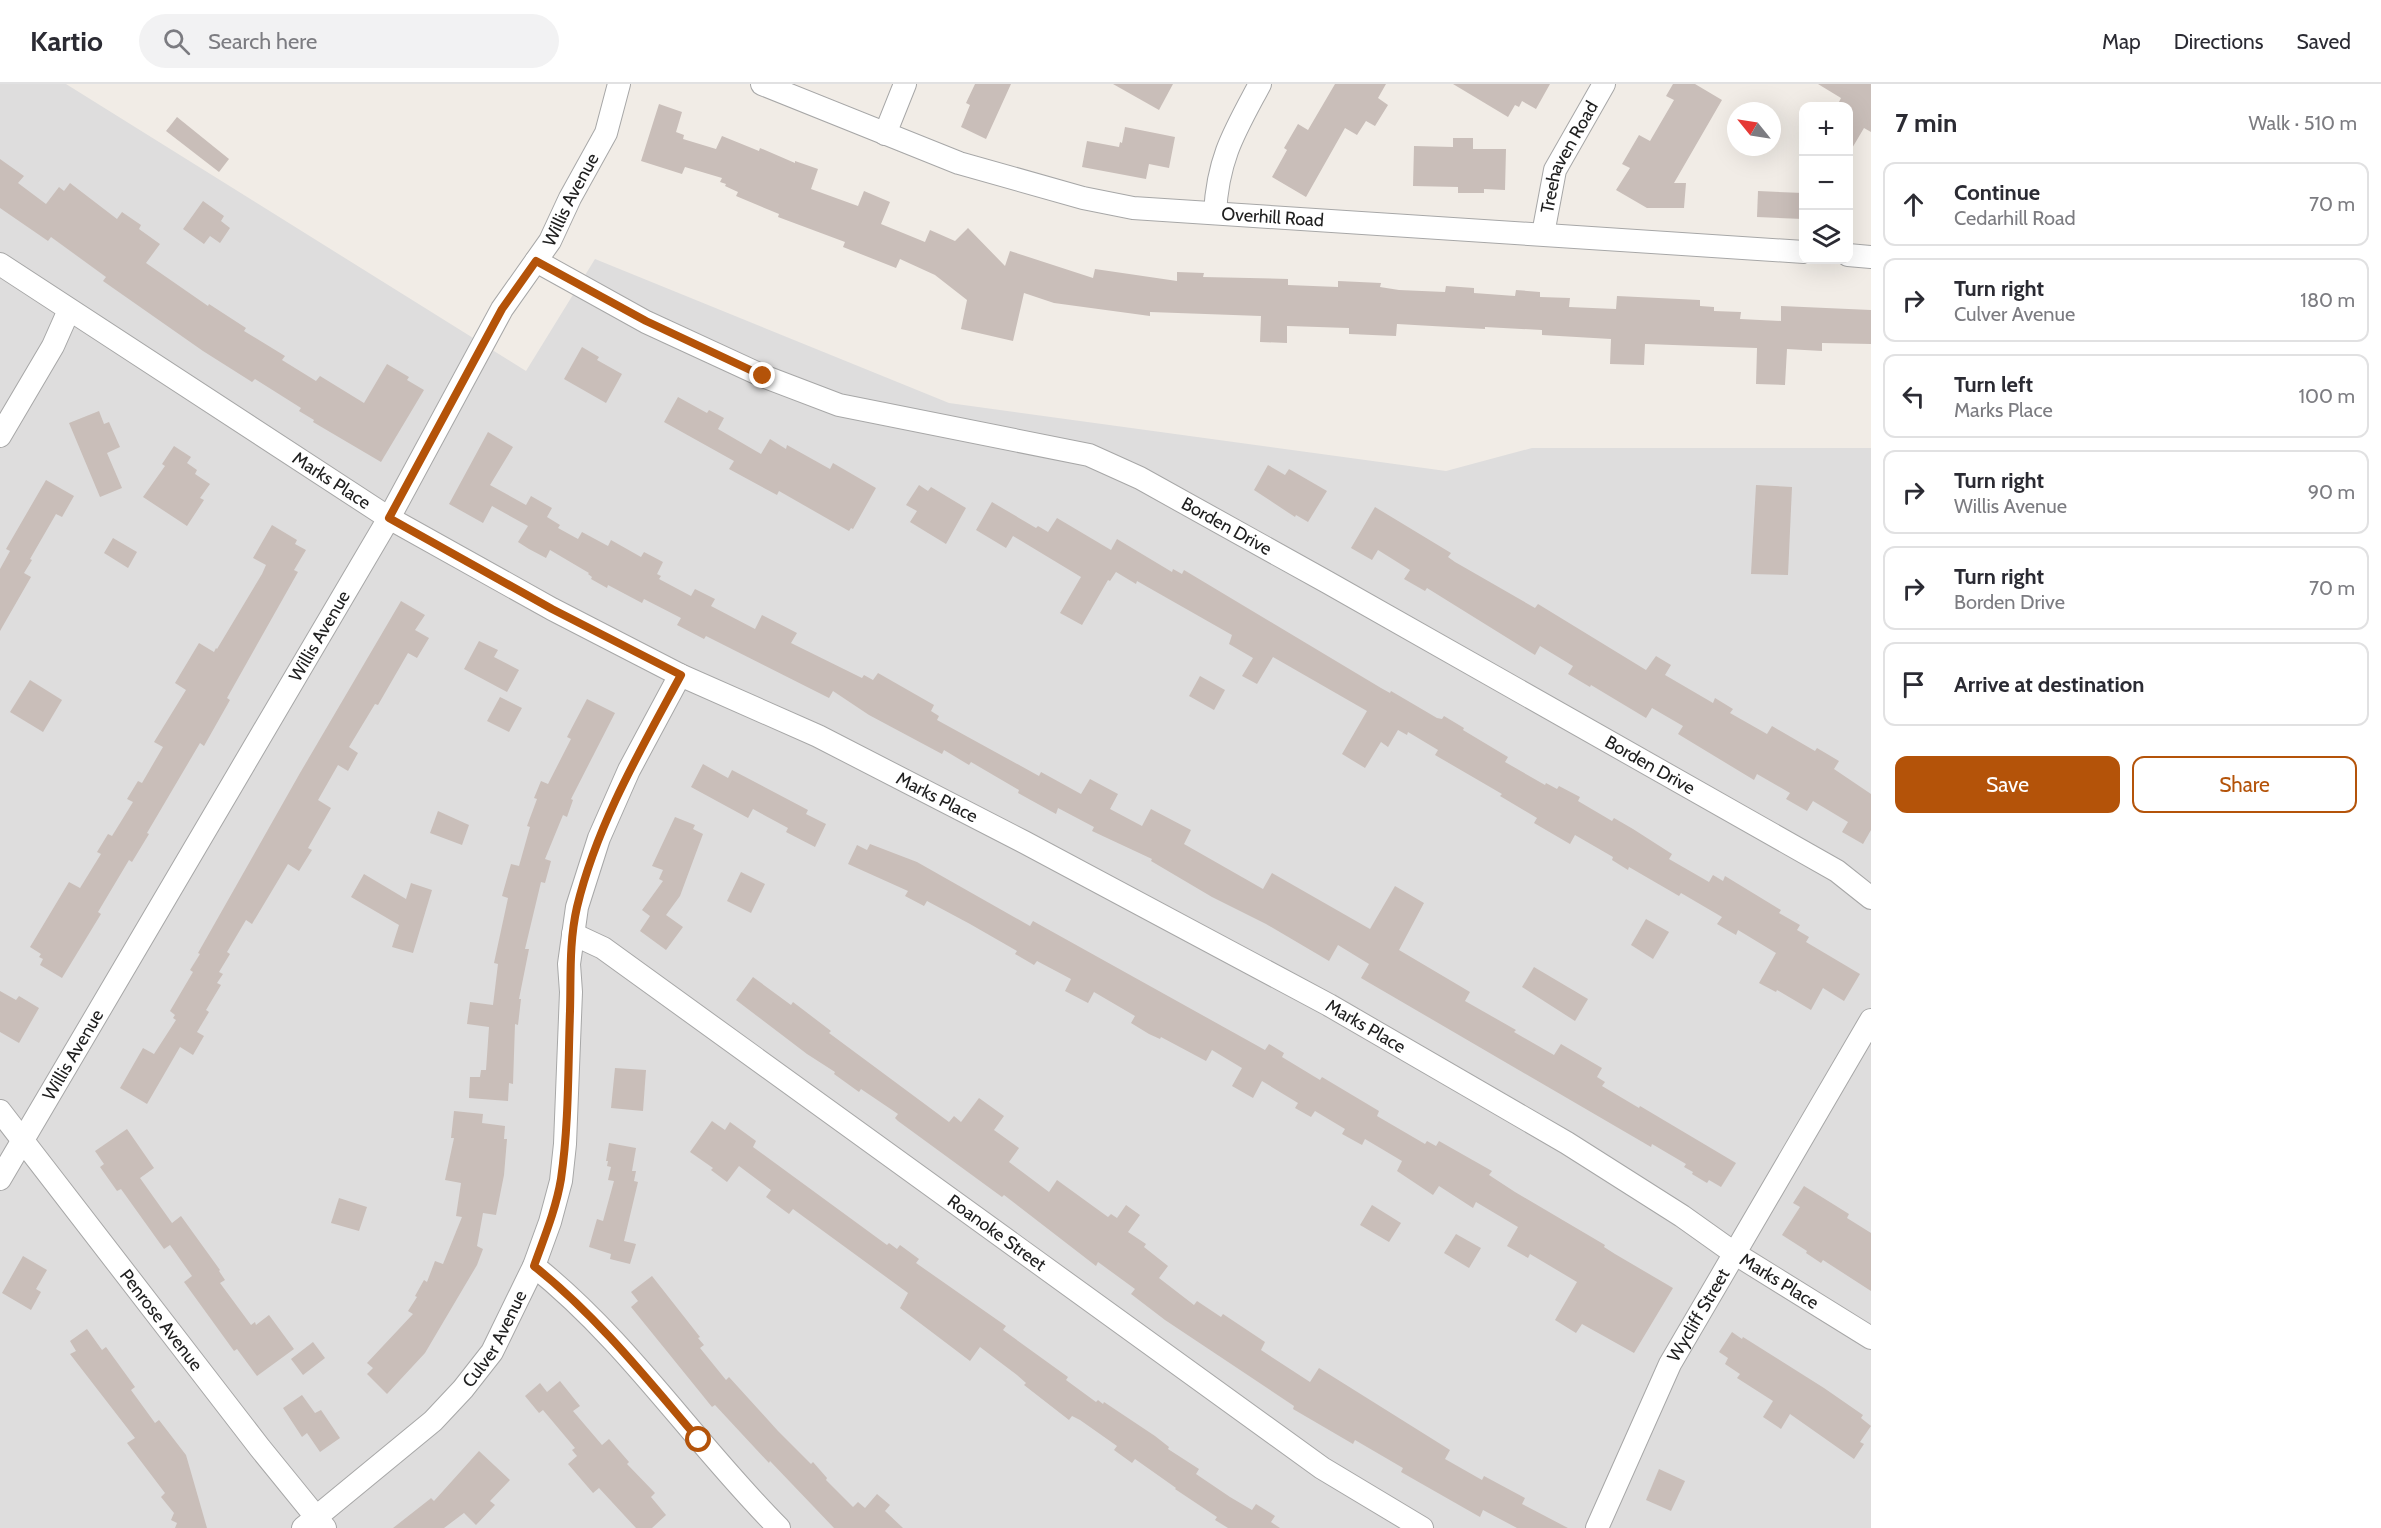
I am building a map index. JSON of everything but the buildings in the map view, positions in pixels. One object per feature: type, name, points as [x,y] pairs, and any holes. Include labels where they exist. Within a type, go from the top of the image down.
[{"type":"street","name":"Willis Avenue","points":[[0,1179],[389,518],[502,309],[550,241],[570,198],[606,133],[619,84]]},
{"type":"street","name":"Overhill Road","points":[[762,84],[959,163],[1083,198],[1133,208],[1799,252]]},
{"type":"street","points":[[885,134],[905,84]]},
{"type":"street","points":[[1215,213],[1217,184],[1228,144],[1260,84]]},
{"type":"street","name":"Treehaven Road","points":[[1543,234],[1555,170],[1604,84]]},
{"type":"street","points":[[1853,255],[1871,257]]},
{"type":"street","name":"Borden Drive","points":[[536,261],[646,321],[763,376],[839,405],[1089,455],[1140,478],[1837,872],[1871,898]]},
{"type":"street","name":"Marks Place","points":[[0,264],[389,518],[552,609],[681,675],[818,736],[1035,848],[1329,1005],[1568,1143],[1682,1216],[1734,1253],[1871,1338]]},
{"type":"street","points":[[0,436],[53,346],[69,310]]},
{"type":"street","name":"Culver Avenue","points":[[315,1525],[433,1421],[463,1389],[492,1352],[534,1266],[550,1222],[561,1181],[565,1144],[571,992],[569,964],[577,907],[599,838],[629,770],[681,675]]},
{"type":"street","name":"Roanoke Street","points":[[573,934],[603,948],[1322,1468],[1422,1528]]},
{"type":"street","name":"Wycliff Street","points":[[1597,1528],[1670,1364],[1871,1020]]},
{"type":"street","name":"Penrose Avenue","points":[[0,1111],[260,1448],[315,1525]]},
{"type":"street","points":[[534,1266],[554,1282],[626,1354],[699,1440],[779,1528]]},
{"type":"shaded area","points":[[0,84],[66,84],[526,371],[595,259],[949,403],[1446,471],[1532,448],[1871,448],[1871,1528],[0,1528]]},
{"type":"route","points":[[699,1440],[626,1354],[554,1282],[534,1266],[550,1222],[561,1181],[565,1144],[571,992],[569,964],[577,907],[599,838],[629,770],[681,675],[552,609],[389,518],[502,309],[536,261],[646,321],[763,376]]}]
